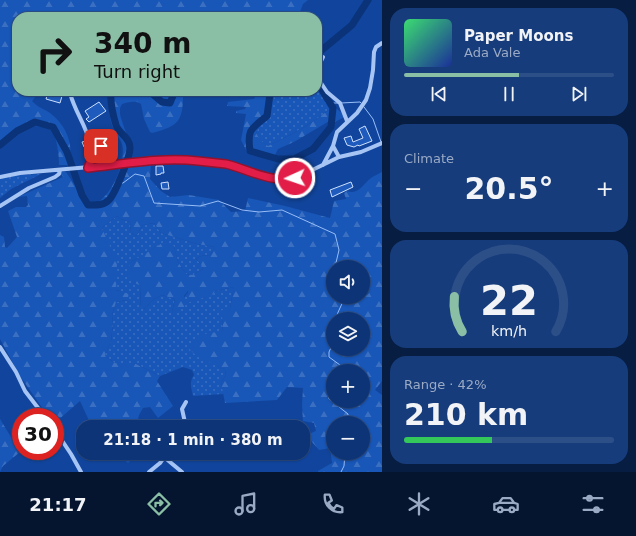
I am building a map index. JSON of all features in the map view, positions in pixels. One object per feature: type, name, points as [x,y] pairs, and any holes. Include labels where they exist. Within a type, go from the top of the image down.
[{"type":"street","points":[[323,165],[334,146],[337,132],[357,113],[366,100],[373,70],[374,52],[376,47],[382,43]]},
{"type":"street","points":[[322,84],[327,92],[340,102],[345,112],[347,121]]},
{"type":"street","points":[[71,96],[74,106],[87,131],[92,157]]},
{"type":"street","points":[[88,168],[92,157],[110,135]]},
{"type":"street","points":[[0,177],[20,173],[171,160],[226,164],[268,178],[295,178],[339,157],[361,152],[382,143]]},
{"type":"street","points":[[334,146],[339,157]]},
{"type":"street","points":[[0,206],[29,188],[55,177],[63,170]]},
{"type":"street","points":[[0,347],[16,372],[25,391],[39,408]]},
{"type":"street","points":[[184,420],[182,409],[186,402]]},
{"type":"street","points":[[64,444],[81,472]]},
{"type":"street","points":[[149,472],[162,460]]},
{"type":"street","points":[[167,460],[182,472]]},
{"type":"green space","points":[[0,0],[308,0],[303,4],[300,12],[12,12],[12,96],[36,96],[32,101],[50,113],[61,124],[70,143],[71,150],[69,165],[59,165],[56,139],[53,130],[47,128],[29,125],[0,143]]},
{"type":"green space","points":[[322,88],[329,97],[333,106],[302,128],[268,146],[259,140],[256,133],[275,96],[322,96]]},
{"type":"green space","points":[[112,96],[183,96],[182,110],[178,121],[168,128],[152,133],[150,132],[144,119],[141,104],[129,102],[122,104],[120,114],[131,154],[130,158],[122,159],[122,145],[112,125],[110,115]]},
{"type":"green space","points":[[256,96],[275,96],[256,133],[260,140],[268,146],[302,128],[333,106],[346,116],[335,122],[331,120],[294,142],[278,149],[274,157],[269,159],[247,152],[241,140],[246,114],[236,113],[236,111],[245,109],[246,107],[227,106],[228,102],[254,99]]},
{"type":"green space","points":[[151,164],[150,179],[161,191],[170,197],[189,195],[219,200],[231,212],[245,211],[248,198],[330,218],[334,201],[346,199],[344,193],[347,191],[355,192],[371,178],[382,172],[382,381],[375,390],[382,395],[382,472],[318,472],[332,463],[332,460],[370,460],[370,416],[326,416],[326,449],[319,450],[310,440],[310,433],[316,431],[314,423],[310,422],[310,420],[303,420],[303,388],[287,387],[277,400],[225,403],[221,382],[226,375],[225,370],[198,357],[190,350],[192,344],[198,337],[206,334],[222,332],[223,320],[219,311],[230,308],[234,287],[215,291],[212,295],[189,302],[188,291],[184,296],[184,308],[172,312],[175,299],[162,295],[154,299],[144,309],[140,309],[141,286],[131,281],[127,270],[132,261],[168,240],[169,244],[174,246],[178,262],[186,274],[192,275],[203,269],[201,264],[196,259],[201,256],[210,255],[215,247],[197,244],[161,233],[154,223],[143,225],[136,236],[131,233],[130,222],[117,216],[102,229],[117,261],[116,290],[129,294],[127,300],[116,302],[112,315],[113,323],[111,341],[105,356],[115,363],[134,363],[160,376],[157,381],[173,406],[158,418],[150,407],[143,408],[138,420],[89,420],[80,401],[64,415],[64,408],[42,408],[20,376],[0,339],[0,235],[4,237],[5,247],[7,248],[17,237],[8,211],[16,207],[26,207],[28,205],[27,196],[18,197],[63,177],[60,172],[66,172],[80,193],[85,204],[91,206],[106,195],[114,184],[121,166]]},
{"type":"green space","points":[[41,174],[11,189],[0,198],[0,179],[13,175]]},
{"type":"green space","points":[[117,216],[130,222],[131,233],[136,236],[143,225],[154,223],[161,233],[197,244],[215,247],[210,255],[201,256],[196,259],[201,264],[203,269],[192,275],[186,274],[178,262],[174,247],[160,244],[143,256],[132,261],[132,281],[141,286],[140,308],[144,309],[154,299],[162,295],[175,299],[172,312],[189,291],[189,302],[215,291],[234,287],[230,308],[223,320],[222,332],[212,363],[225,370],[226,375],[221,382],[224,394],[193,396],[191,382],[194,375],[192,370],[183,367],[160,376],[134,363],[115,363],[105,356],[111,341],[113,323],[112,315],[116,302],[127,300],[120,291],[116,290],[116,282],[102,229]]},
{"type":"green space","points":[[0,419],[12,439],[12,459],[3,466],[0,472]]},
{"type":"building","points":[[47,96],[62,96],[60,103],[46,99]]},
{"type":"building","points":[[99,102],[106,111],[89,122],[86,119],[89,117],[85,111]]},
{"type":"building","points":[[365,126],[372,141],[354,147],[347,145],[344,138],[351,136],[353,142],[363,138],[359,129]]},
{"type":"building","points":[[94,132],[97,132],[96,140],[93,140]]},
{"type":"building","points":[[86,141],[88,145],[84,147],[82,142]]},
{"type":"building","points":[[156,166],[163,166],[164,173],[156,175]]},
{"type":"building","points":[[168,182],[169,189],[162,189],[161,183]]},
{"type":"building","points":[[351,182],[353,187],[332,197],[330,190]]},
{"type":"waterway","points":[[322,50],[352,25],[368,0]]},
{"type":"waterway","points":[[270,96],[267,116],[251,130],[249,138],[250,151],[278,159],[294,159],[313,149],[331,127],[333,108],[322,90]]},
{"type":"waterway","points":[[0,145],[17,131],[35,122],[53,127],[67,152],[82,195],[88,205],[99,205],[104,203],[112,196],[125,167],[130,148],[130,144],[117,128],[112,108],[111,96]]},
{"type":"waterway","points":[[155,96],[162,102],[170,103],[173,96]]},
{"type":"waterway","points":[[330,103],[338,103]]},
{"type":"waterway","points":[[341,103],[361,103]]},
{"type":"waterway","points":[[364,107],[373,119],[381,142]]},
{"type":"waterway","points":[[119,183],[123,183],[135,174],[144,176],[154,203],[200,206],[218,201],[242,210],[259,212],[282,210],[335,234],[339,250],[337,260]]},
{"type":"waterway","points":[[338,312],[342,304]]},
{"type":"waterway","points":[[329,356],[339,364]]},
{"type":"waterway","points":[[340,408],[348,414],[348,416]]},
{"type":"waterway","points":[[341,472],[344,466],[344,460]]},
{"type":"route","points":[[101,146],[92,157],[88,168],[171,160],[196,161],[226,164],[268,178],[295,178]]}]
